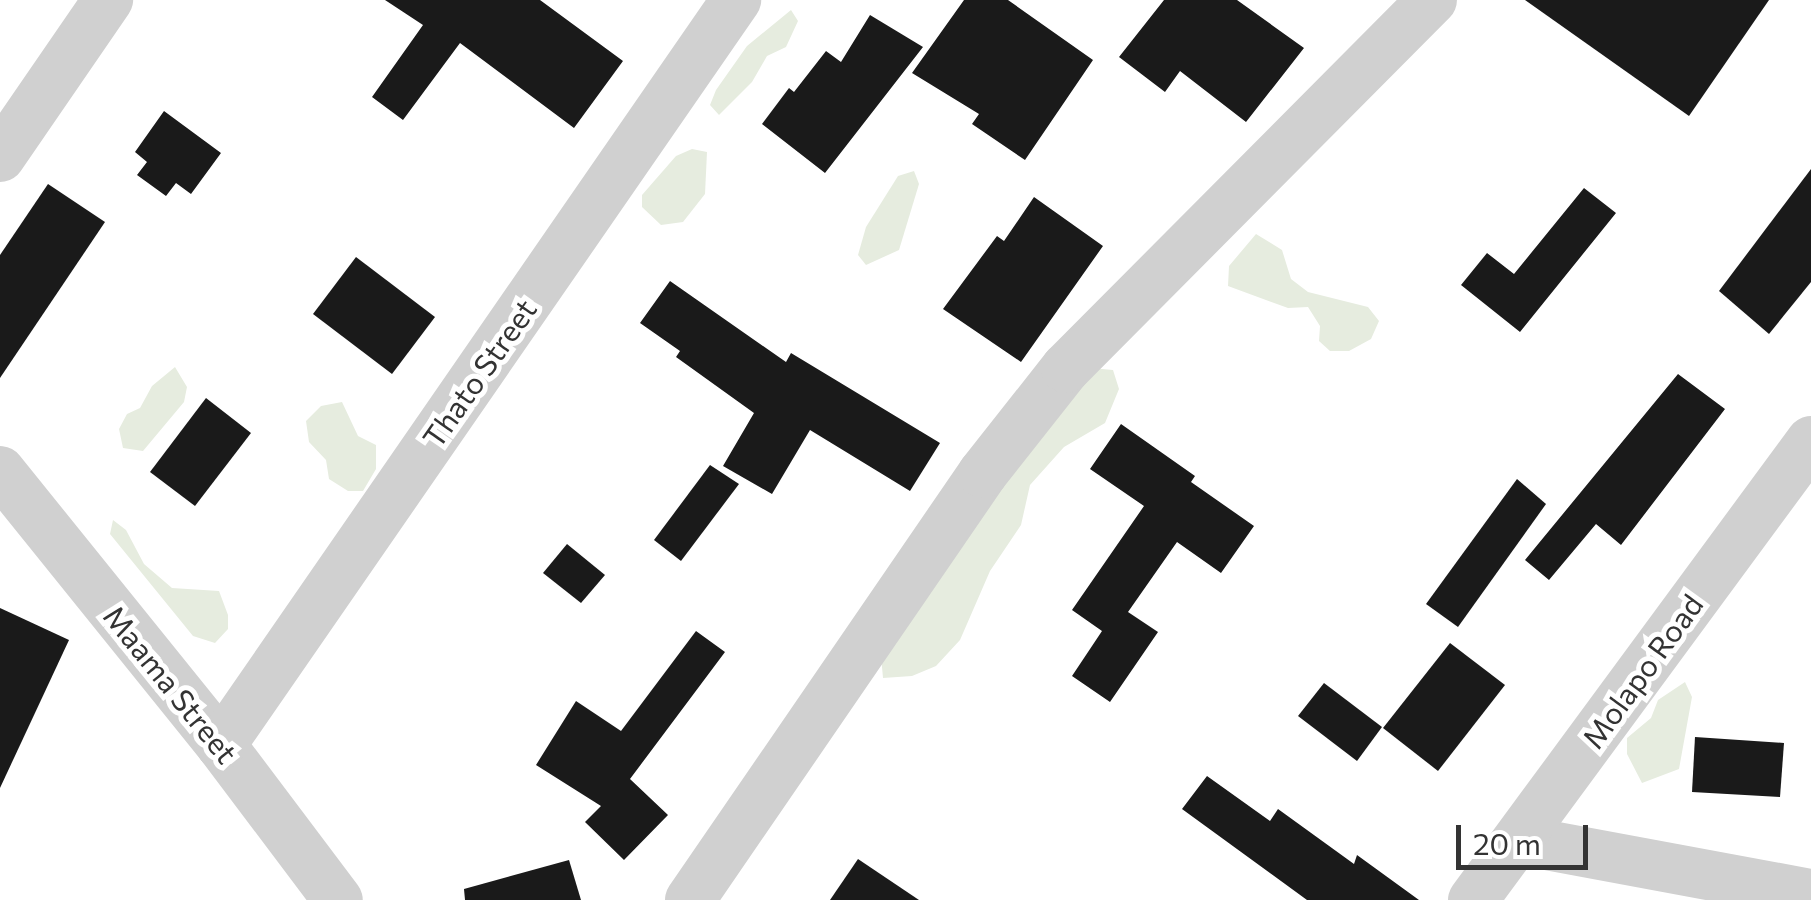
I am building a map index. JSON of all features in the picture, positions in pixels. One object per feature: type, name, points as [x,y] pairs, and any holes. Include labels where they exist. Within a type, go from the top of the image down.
[{"type":"street","points":[[0,157],[108,0]]},
{"type":"street","name":"Thato Street","points":[[221,745],[736,0]]},
{"type":"street","points":[[690,900],[983,473],[1066,368],[1432,0]]},
{"type":"street","name":"Molapo Road","points":[[1472,900],[1811,441]]},
{"type":"street","name":"Maama Street","points":[[0,471],[221,745],[338,900]]},
{"type":"street","points":[[1519,840],[1811,894]]},
{"type":"shaded area","points":[[791,10],[798,21],[786,47],[767,56],[752,82],[719,115],[710,105],[716,90],[747,46]]},
{"type":"shaded area","points":[[692,149],[707,152],[705,194],[683,222],[661,225],[642,207],[642,195],[676,156]]},
{"type":"shaded area","points":[[914,171],[919,184],[899,250],[866,265],[858,255],[866,227],[898,176]]},
{"type":"shaded area","points":[[1256,234],[1282,250],[1291,279],[1308,292],[1368,307],[1379,321],[1371,339],[1349,351],[1330,351],[1319,341],[1320,326],[1308,307],[1288,308],[1228,286],[1229,266]]},
{"type":"shaded area","points":[[175,367],[187,387],[184,402],[143,451],[123,448],[119,429],[127,414],[140,408],[152,386]]},
{"type":"shaded area","points":[[1091,368],[1113,370],[1119,389],[1105,423],[1064,447],[1030,485],[1021,525],[990,571],[960,640],[936,666],[912,676],[883,678],[881,656],[926,580]]},
{"type":"shaded area","points":[[342,402],[358,436],[376,445],[376,469],[363,491],[348,491],[329,479],[326,460],[309,442],[306,421],[321,406]]},
{"type":"shaded area","points":[[113,520],[126,530],[144,564],[172,588],[219,591],[228,615],[228,629],[215,643],[193,636],[110,534]]},
{"type":"shaded area","points":[[1685,682],[1692,697],[1679,769],[1642,783],[1627,754],[1627,738],[1651,718],[1658,700]]},
{"type":"building","points":[[385,0],[540,0],[623,61],[574,128],[460,43],[403,120],[372,97],[423,25]]},
{"type":"building","points":[[964,0],[1008,0],[1093,60],[1025,160],[972,124],[979,114],[912,73]]},
{"type":"building","points":[[1164,0],[1237,0],[1304,48],[1246,122],[1180,71],[1165,92],[1119,57]]},
{"type":"building","points":[[1525,0],[1769,0],[1689,116]]},
{"type":"building","points":[[870,15],[923,47],[825,173],[762,124],[789,88],[794,92],[826,51],[841,62]]},
{"type":"building","points":[[164,111],[221,153],[191,194],[176,183],[166,196],[137,175],[147,162],[135,152]]},
{"type":"building","points":[[1811,169],[1811,282],[1769,334],[1719,291]]},
{"type":"building","points":[[48,184],[105,222],[0,378],[0,255]]},
{"type":"building","points":[[1584,188],[1616,213],[1520,332],[1461,285],[1487,253],[1514,274]]},
{"type":"building","points":[[1034,197],[1103,246],[1021,362],[943,309],[997,236],[1004,241]]},
{"type":"building","points":[[356,257],[435,317],[392,374],[313,314]]},
{"type":"building","points":[[670,281],[786,362],[791,353],[940,443],[910,491],[810,430],[772,494],[723,466],[754,413],[676,357],[680,351],[640,323]]},
{"type":"building","points":[[1678,374],[1725,409],[1621,545],[1596,524],[1549,580],[1525,560]]},
{"type":"building","points":[[206,398],[251,433],[195,506],[150,472]]},
{"type":"building","points":[[1121,424],[1195,476],[1191,482],[1254,526],[1221,573],[1177,542],[1128,612],[1158,632],[1110,702],[1072,676],[1102,631],[1072,610],[1144,506],[1090,469]]},
{"type":"building","points":[[710,465],[739,484],[681,561],[654,540]]},
{"type":"building","points":[[1517,479],[1546,504],[1458,627],[1426,604]]},
{"type":"building","points":[[567,544],[605,575],[581,603],[543,573]]},
{"type":"building","points":[[0,608],[69,640],[0,788]]},
{"type":"building","points":[[696,631],[725,652],[630,779],[668,815],[624,860],[585,822],[601,806],[536,765],[576,701],[621,731]]},
{"type":"building","points":[[1450,643],[1505,685],[1438,771],[1383,728]]},
{"type":"building","points":[[1324,683],[1382,727],[1357,761],[1298,716]]},
{"type":"building","points":[[1695,737],[1784,743],[1780,797],[1692,792]]},
{"type":"building","points":[[1207,776],[1270,821],[1278,809],[1354,864],[1357,855],[1419,900],[1307,900],[1182,809]]},
{"type":"building","points":[[858,859],[919,900],[830,900]]},
{"type":"building","points":[[569,860],[581,900],[465,900],[464,889]]}]
